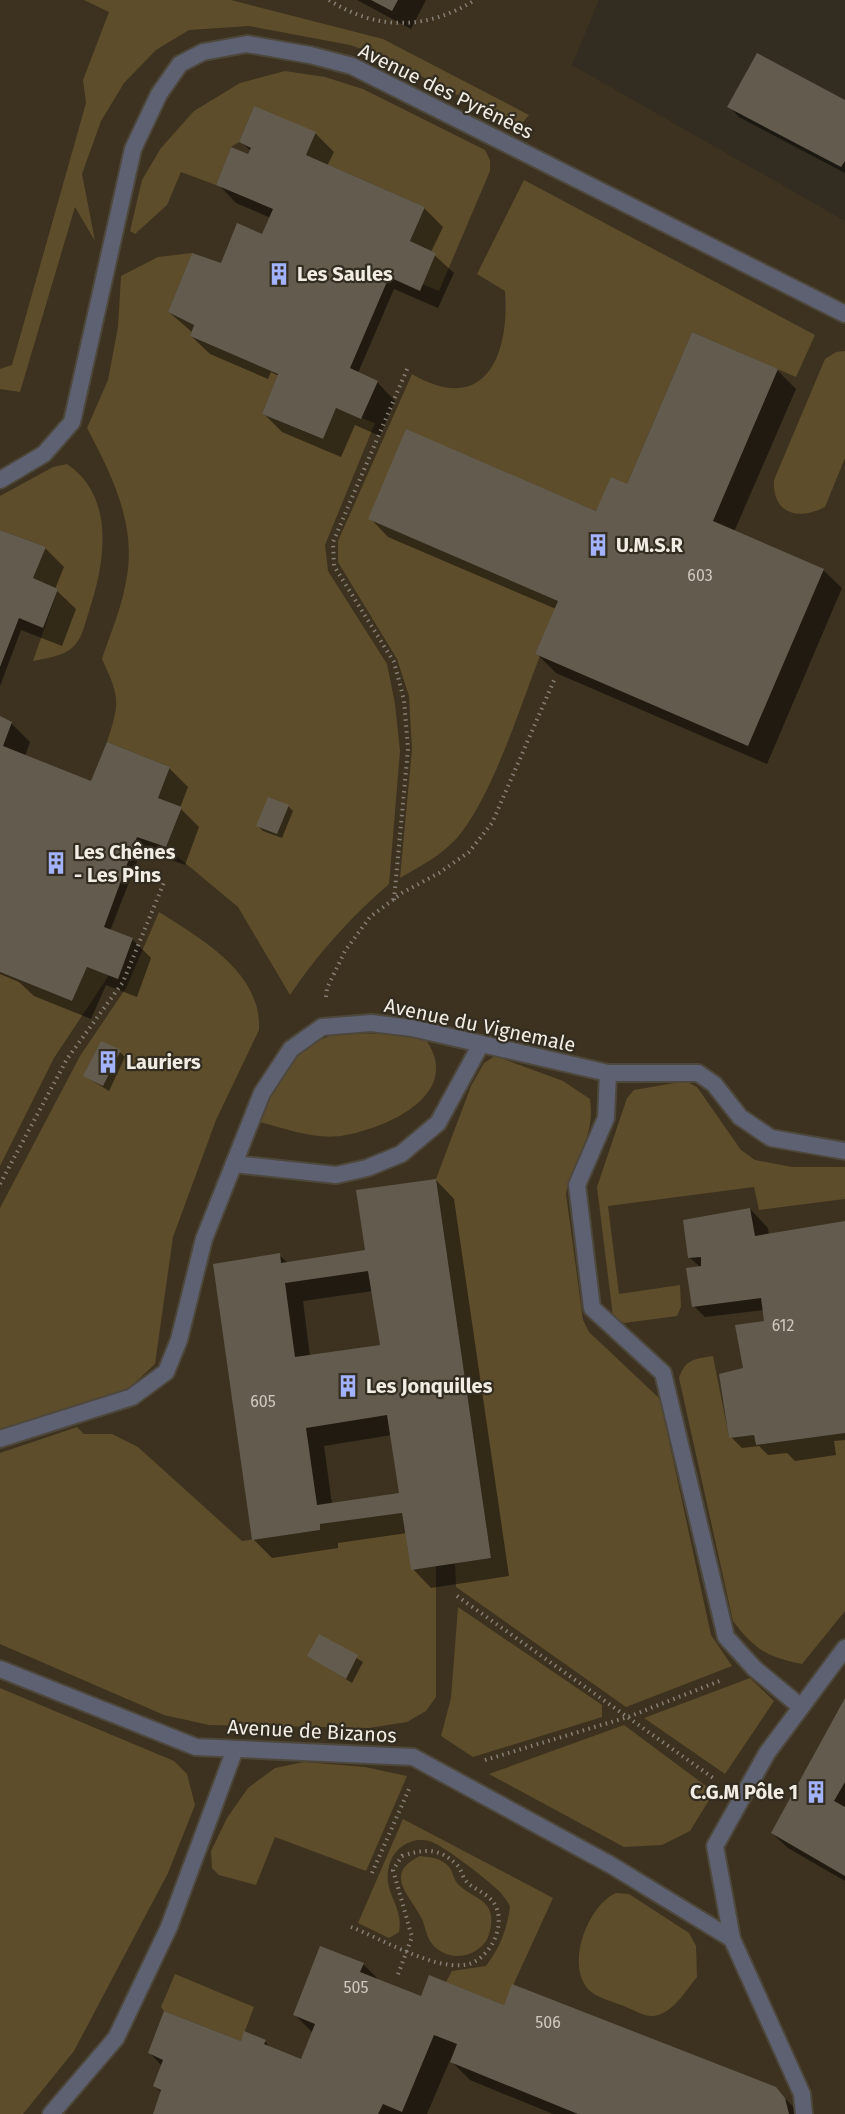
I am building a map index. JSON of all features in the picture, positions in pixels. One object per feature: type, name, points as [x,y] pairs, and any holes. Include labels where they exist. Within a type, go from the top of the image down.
[{"type":"lane","name":"Avenue des Pyrénées","points":[[0,480],[44,454],[72,422],[133,149],[159,94],[180,64],[203,52],[247,44],[310,55],[352,66],[845,314]]},
{"type":"lane","name":"Avenue du Vignemale","points":[[322,1027],[371,1023],[402,1026],[608,1073],[698,1073],[714,1084],[740,1117],[771,1138],[845,1151]]},
{"type":"lane","points":[[0,1439],[132,1396],[166,1372],[179,1340],[204,1239],[262,1093],[291,1049],[322,1027]]},
{"type":"lane","points":[[234,1164],[336,1175],[367,1168],[401,1154],[438,1123],[481,1044]]},
{"type":"lane","points":[[608,1073],[606,1118],[577,1185],[592,1308],[663,1373],[726,1637],[754,1668],[801,1707]]},
{"type":"lane","points":[[804,2114],[802,2094],[732,1939],[715,1846],[767,1753],[845,1648]]},
{"type":"lane","name":"Avenue de Bizanos","points":[[0,1669],[196,1747],[413,1757],[610,1865],[732,1939]]},
{"type":"lane","points":[[60,2110],[116,2038],[169,1927],[235,1749]]},
{"type":"path","points":[[328,0],[346,11],[409,24],[438,19],[475,0]]},
{"type":"path","points":[[394,900],[408,749],[404,700],[394,662],[333,566],[333,542],[408,367]]},
{"type":"path","points":[[322,1027],[327,988],[345,951],[370,917],[469,852],[492,823],[555,678]]},
{"type":"path","points":[[0,1184],[67,1059],[123,981],[165,880]]},
{"type":"path","points":[[457,1596],[741,1797]]},
{"type":"path","points":[[372,1873],[413,1780],[628,1717],[754,1668]]},
{"type":"path","points":[[351,1927],[406,1949],[438,1963],[465,1965],[484,1956],[495,1941],[498,1924],[495,1905],[480,1889],[466,1883],[458,1866],[439,1851],[426,1849],[402,1856],[393,1870],[412,1937],[406,1949],[397,1977]]},
{"type":"shaded area","points":[[0,0],[599,0],[572,65],[845,221],[845,2114],[0,2114]]},
{"type":"shaded area","points":[[84,0],[231,0],[383,39],[529,115],[519,127],[384,57],[350,45],[249,26],[189,30],[156,50],[124,83],[101,121],[82,174],[95,241],[75,207],[20,392],[0,389],[0,369],[12,365],[86,103],[83,80],[109,12]]},
{"type":"shaded area","points":[[285,71],[325,77],[363,89],[485,150],[490,160],[490,171],[439,291],[422,284],[436,253],[410,241],[425,207],[306,155],[254,106],[239,142],[231,147],[216,185],[181,172],[167,205],[135,234],[130,231],[142,180],[161,148],[194,111],[240,83]]},
{"type":"shaded area","points":[[524,180],[815,335],[796,377],[692,332],[627,484],[596,511],[406,430],[560,598],[535,654],[540,656],[514,726],[493,777],[469,822],[443,851],[400,878],[412,749],[409,696],[397,659],[338,562],[338,541],[412,374],[437,385],[458,388],[475,384],[488,373],[497,357],[503,337],[505,291],[477,274]]},
{"type":"shaded area","points":[[192,253],[168,312],[194,325],[190,336],[278,374],[262,414],[322,439],[336,408],[375,423],[325,545],[328,571],[387,664],[395,704],[400,751],[389,884],[336,936],[290,995],[238,907],[166,847],[182,807],[158,798],[170,767],[107,742],[114,718],[116,700],[102,659],[125,586],[129,556],[128,537],[125,518],[113,481],[87,428],[108,380],[118,327],[121,276],[158,257]]},
{"type":"shaded area","points":[[845,351],[845,458],[825,507],[805,513],[789,512],[777,501],[774,480],[825,359],[836,352]]},
{"type":"shaded area","points":[[67,464],[83,478],[100,512],[102,552],[99,572],[81,636],[75,645],[58,655],[33,661],[58,589],[33,578],[46,547],[0,530],[0,496],[53,467]]},
{"type":"shaded area","points":[[159,912],[210,946],[240,974],[251,991],[257,1009],[259,1030],[216,1120],[173,1237],[155,1364],[125,1392],[0,1432],[0,1208],[80,1056],[126,988]]},
{"type":"shaded area","points":[[87,967],[109,975],[54,1058],[0,1166],[0,972],[72,1001]]},
{"type":"shaded area","points":[[336,1033],[396,1034],[426,1040],[435,1059],[435,1076],[429,1091],[400,1115],[364,1131],[346,1135],[314,1135],[260,1122],[265,1105],[287,1066],[307,1047]]},
{"type":"shaded area","points":[[495,1056],[563,1081],[590,1099],[590,1126],[566,1194],[583,1320],[589,1332],[660,1399],[711,1635],[732,1666],[626,1707],[456,1587],[455,1563],[491,1558],[436,1179],[471,1086],[484,1063]]},
{"type":"shaded area","points":[[686,1081],[697,1087],[741,1150],[755,1160],[792,1167],[845,1167],[845,1199],[759,1210],[754,1187],[608,1206],[619,1294],[680,1285],[681,1307],[677,1316],[624,1323],[613,1317],[597,1187],[627,1098],[634,1090]]},
{"type":"shaded area","points":[[713,1356],[729,1437],[754,1435],[756,1445],[845,1433],[845,1611],[802,1664],[770,1655],[748,1639],[733,1621],[679,1378],[688,1363]]},
{"type":"shaded area","points":[[77,1427],[84,1434],[112,1434],[138,1447],[242,1541],[320,1530],[320,1524],[402,1513],[411,1569],[436,1566],[436,1697],[426,1711],[407,1722],[369,1728],[209,1725],[164,1715],[0,1644],[0,1453]]},
{"type":"shaded area","points":[[458,1607],[602,1705],[602,1717],[473,1757],[441,1736],[451,1698]]},
{"type":"shaded area","points":[[750,1678],[774,1701],[725,1774],[644,1718]]},
{"type":"shaded area","points":[[0,1688],[174,1761],[187,1774],[195,1805],[168,1873],[74,2051],[23,2114],[0,2114]]},
{"type":"shaded area","points":[[624,1725],[714,1792],[690,1831],[662,1845],[624,1847],[489,1774]]},
{"type":"shaded area","points":[[304,1762],[365,1767],[407,1776],[366,1871],[275,1837],[256,1885],[219,1875],[212,1868],[211,1851],[227,1818],[248,1788],[275,1768]]},
{"type":"shaded area","points":[[403,1819],[553,1898],[504,2005],[446,1982],[452,1971],[486,1966],[502,1938],[510,1906],[493,1886],[438,1845],[425,1840],[411,1842],[400,1848],[392,1859],[389,1866],[388,1884],[399,1914],[399,1932],[389,1938],[358,1923]]},
{"type":"shaded area","points":[[420,1856],[436,1858],[446,1864],[457,1883],[486,1904],[491,1917],[491,1926],[484,1944],[472,1953],[459,1956],[446,1954],[434,1946],[427,1936],[422,1919],[407,1894],[401,1878],[403,1870],[409,1863]]},
{"type":"shaded area","points":[[616,1893],[629,1894],[689,1933],[696,1946],[697,1977],[670,2009],[658,2015],[645,2015],[602,1998],[590,1991],[583,1980],[579,1967],[579,1952],[583,1937],[596,1910]]},
{"type":"shaded area","points":[[175,1974],[254,2007],[241,2041],[164,2011],[161,2007]]},
{"type":"building","points":[[371,0],[398,0],[392,11]]},
{"type":"building","points":[[757,53],[845,100],[845,161],[841,167],[727,107]]},
{"type":"building","name":"Les Saules","points":[[254,106],[316,132],[306,155],[425,207],[410,241],[436,253],[420,291],[389,277],[350,368],[378,381],[361,419],[336,408],[323,439],[262,414],[278,374],[190,336],[194,325],[168,312],[192,253],[221,263],[237,223],[262,234],[273,209],[216,185],[231,147],[248,154],[251,148],[239,142]]},
{"type":"building","name":"U.M.S.R","points":[[692,332],[778,369],[713,521],[824,569],[748,746],[535,654],[558,601],[368,519],[406,429],[596,511],[611,477],[627,484]]},
{"type":"building","points":[[0,530],[46,547],[33,578],[58,589],[43,628],[19,618],[0,667]]},
{"type":"building","name":"Les Chênes - Les Pins","points":[[0,716],[12,722],[3,746],[91,781],[107,742],[170,767],[158,798],[182,807],[166,847],[137,837],[104,927],[133,938],[118,979],[87,967],[72,1001],[0,972]]},
{"type":"building","points":[[268,797],[289,805],[277,834],[256,826]]},
{"type":"building","points":[[101,1041],[121,1050],[103,1086],[83,1076]]},
{"type":"building","name":"Les Jonquilles","points":[[436,1179],[491,1558],[411,1570],[402,1513],[320,1524],[320,1530],[252,1540],[213,1264],[280,1253],[281,1263],[365,1250],[356,1190]],"holes":[[[368,1271],[380,1345],[295,1357],[285,1283]],[[387,1415],[399,1493],[317,1505],[306,1428]]]},
{"type":"building","points":[[750,1208],[755,1236],[845,1221],[845,1433],[756,1445],[754,1435],[729,1438],[719,1374],[743,1368],[735,1325],[764,1321],[761,1298],[692,1307],[686,1268],[701,1266],[701,1257],[688,1258],[683,1220]]},
{"type":"building","points":[[319,1634],[358,1655],[346,1679],[307,1656]]},
{"type":"building","name":"C.G.M Pôle 1","points":[[845,1698],[845,1782],[834,1801],[845,1807],[845,1876],[771,1833]]},
{"type":"building","points":[[320,1946],[364,1963],[360,1972],[421,1996],[429,1975],[504,2005],[512,1984],[776,2087],[785,2098],[789,2114],[578,2114],[450,2062],[457,2044],[434,2035],[402,2112],[383,2104],[378,2114],[153,2114],[161,2090],[153,2086],[163,2060],[148,2053],[164,2011],[241,2041],[244,2031],[266,2040],[264,2044],[301,2059],[315,2024],[293,2015]]},
{"type":"place","name":"Les Saules","points":[[279,274]]},
{"type":"place","name":"U.M.S.R","points":[[598,545]]},
{"type":"place","name":"Les Chênes - Les Pins","points":[[56,863]]},
{"type":"place","name":"Lauriers","points":[[108,1062]]},
{"type":"place","name":"Les Jonquilles","points":[[348,1386]]},
{"type":"place","name":"C.G.M Pôle 1","points":[[816,1792]]}]
